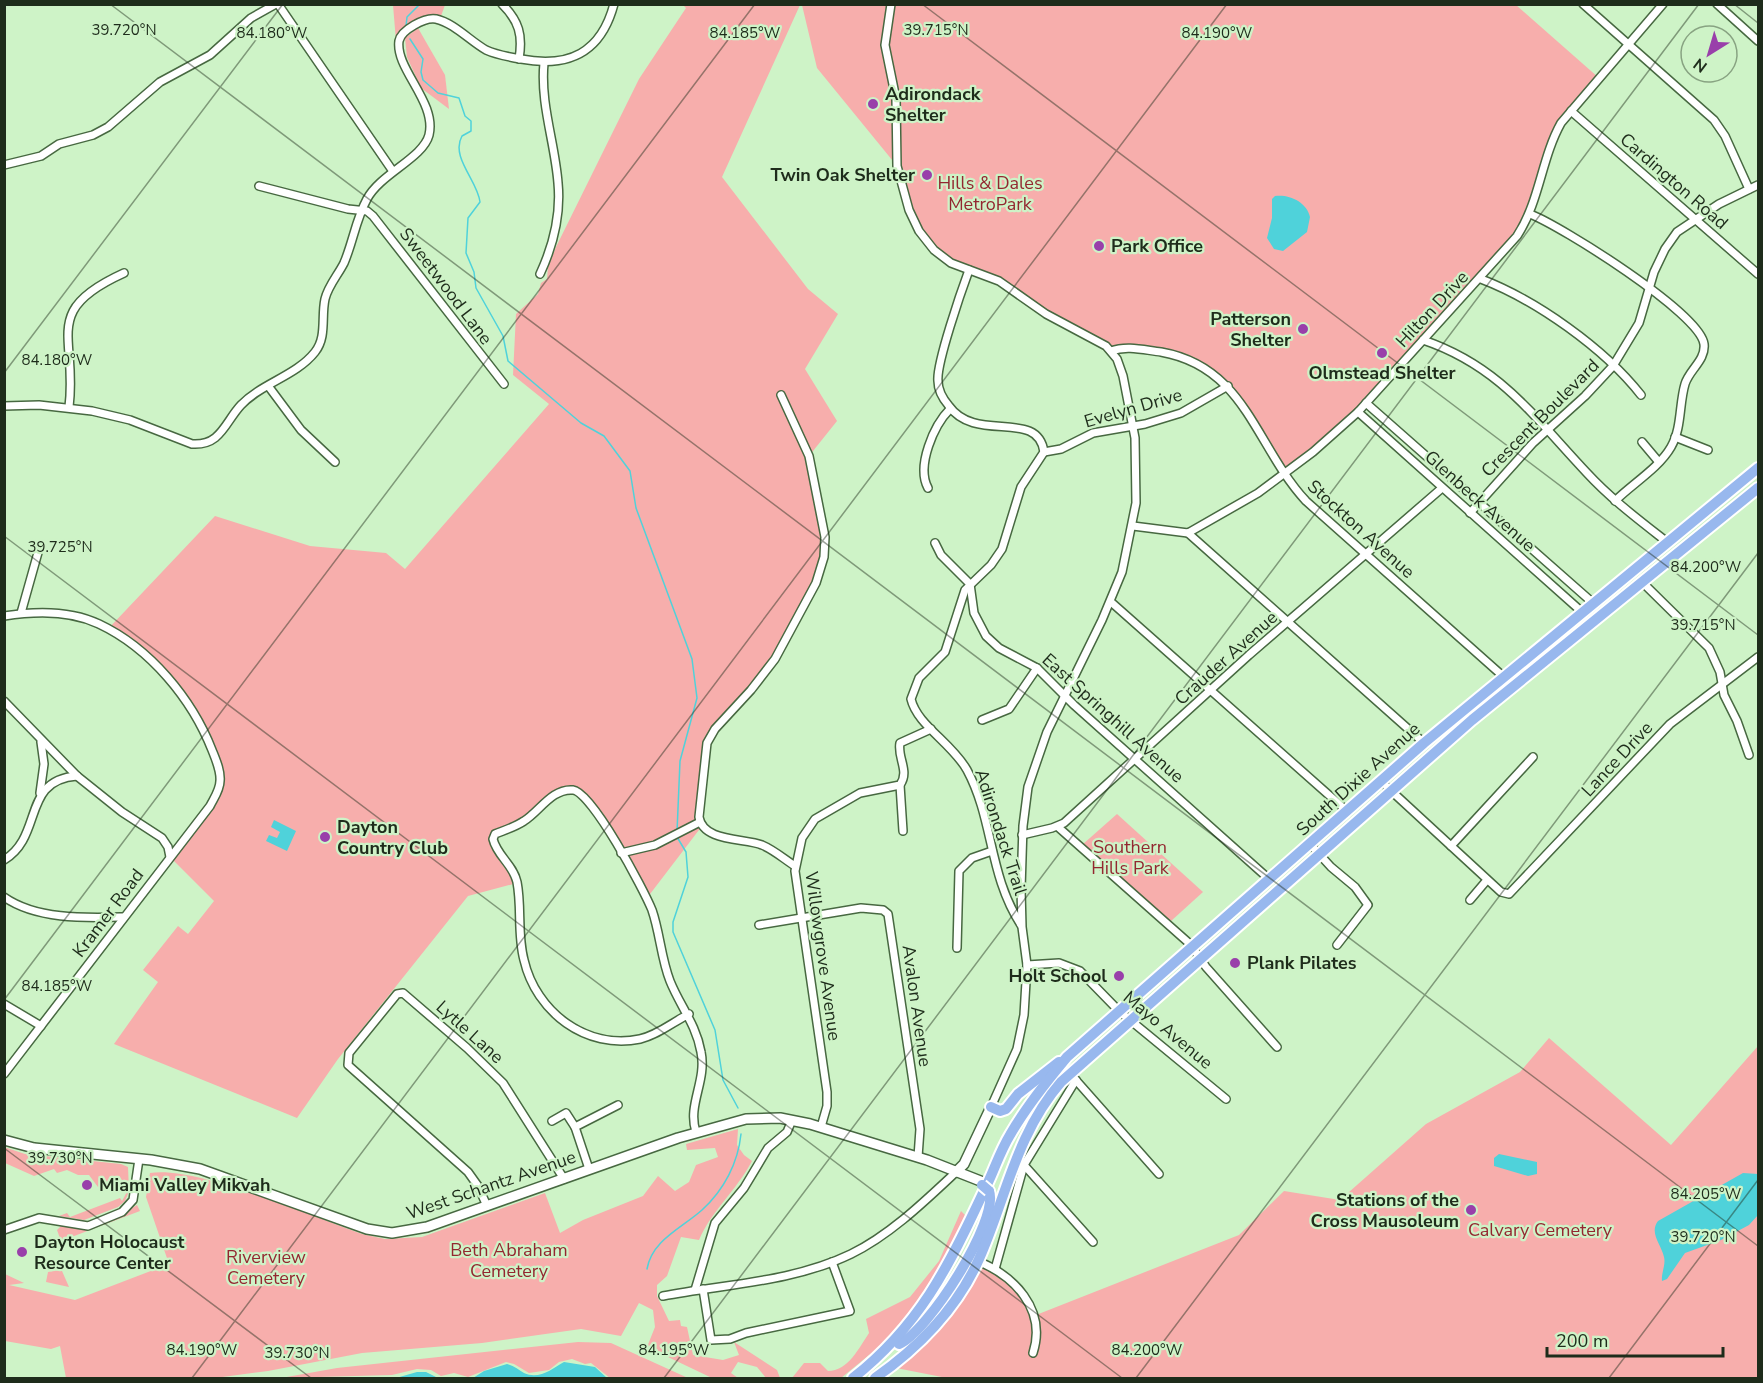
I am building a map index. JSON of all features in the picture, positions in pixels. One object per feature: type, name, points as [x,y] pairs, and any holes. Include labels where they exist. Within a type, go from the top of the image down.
[{"type":"main road","name":"South Dixie Avenue","points":[[890,1347],[939,1284],[1006,1142],[1036,1095],[1067,1058],[1424,743],[1758,468]]},
{"type":"main road","name":"South Dixie Avenue","points":[[973,1259],[1004,1189],[1020,1161],[1040,1108],[1073,1077],[1083,1062],[1320,854],[1389,789],[1758,488]]},
{"type":"main road","points":[[1345,814],[1361,808],[1389,789],[1404,770],[1413,753]]},
{"type":"main road","points":[[956,1172],[964,1164],[991,1107],[1000,1111],[1006,1109],[1032,1081],[1067,1058]]},
{"type":"main road","name":"West Schantz Avenue","points":[[4,1140],[34,1148],[139,1159],[210,1171],[380,1232],[413,1231],[696,1132],[746,1119],[792,1120],[821,1127],[918,1157],[985,1185],[1004,1189]]},
{"type":"main road","points":[[875,1378],[904,1357],[934,1327],[959,1294],[973,1259],[991,1199],[985,1185]]},
{"type":"main road","points":[[853,1378],[890,1347],[903,1342],[932,1313],[973,1259]]},
{"type":"street","points":[[4,165],[41,156],[59,144],[93,135],[108,127],[160,82],[210,55],[251,18],[277,4],[392,170]]},
{"type":"street","points":[[502,4],[519,25],[521,39],[519,59]]},
{"type":"street","points":[[4,406],[69,407],[126,419],[178,440],[201,445],[219,436],[243,403],[306,361],[317,349],[323,334],[326,296],[344,263],[369,195],[392,170],[421,149],[430,128],[426,106],[402,56],[399,45],[402,35],[423,21],[436,19],[489,52],[544,63],[572,58],[590,47],[602,33],[614,4]]},
{"type":"street","points":[[891,4],[885,45],[896,99],[897,166],[914,221],[934,250],[951,263],[999,281],[1046,314],[1111,351],[1125,382],[1134,425],[1138,479],[1133,526],[1122,572],[1111,602],[1063,695],[1033,767],[1022,835],[1022,927],[1028,964],[1020,1037],[1010,1066],[991,1107]]},
{"type":"street","points":[[1583,4],[1714,120],[1725,136],[1749,189]]},
{"type":"street","name":"Hilton Drive","points":[[1188,533],[1258,493],[1321,446],[1358,412],[1481,279],[1513,242],[1530,214],[1551,143],[1571,111],[1663,4]]},
{"type":"street","points":[[1717,4],[1758,41]]},
{"type":"street","points":[[540,274],[554,234],[559,196],[545,101],[544,63]]},
{"type":"street","name":"Cardington Road","points":[[1571,111],[1758,274]]},
{"type":"street","name":"Crescent Boulevard","points":[[1470,513],[1548,428],[1586,396],[1613,366],[1639,323],[1660,259],[1671,240],[1695,218],[1758,185]]},
{"type":"street","points":[[259,186],[348,209],[362,210]]},
{"type":"street","name":"Sweetwood Lane","points":[[362,210],[373,216],[504,384]]},
{"type":"street","points":[[1530,214],[1602,255],[1649,288],[1692,324],[1704,345],[1702,357],[1685,383],[1671,447],[1615,501]]},
{"type":"street","points":[[969,270],[938,370],[938,386],[950,409],[957,416],[973,424],[1028,430],[1037,436],[1044,452]]},
{"type":"street","points":[[69,407],[71,388],[67,336],[70,315],[84,296],[124,273]]},
{"type":"street","points":[[1481,279],[1539,309],[1580,338],[1613,366],[1641,395]]},
{"type":"street","points":[[1423,340],[1469,360],[1495,377],[1548,428],[1587,474],[1615,501],[1667,542]]},
{"type":"street","name":"Stockton Avenue","points":[[1111,351],[1127,348],[1177,355],[1204,367],[1228,386],[1249,415],[1284,473],[1306,501],[1514,686]]},
{"type":"street","name":"Evelyn Drive","points":[[1044,452],[1061,448],[1093,433],[1180,413],[1228,386]]},
{"type":"street","points":[[269,387],[301,430],[335,462]]},
{"type":"street","points":[[781,395],[809,456],[822,523],[825,557],[816,583],[775,659],[751,690],[715,729],[707,743],[702,770],[700,822],[711,833],[762,845],[795,866]]},
{"type":"street","name":"Glenbeck Avenue","points":[[1366,403],[1593,603]]},
{"type":"street","points":[[928,488],[925,481],[925,468],[932,436],[950,409]]},
{"type":"street","name":"Glenbeck Avenue","points":[[1358,412],[1582,612]]},
{"type":"street","points":[[1674,437],[1708,450]]},
{"type":"street","points":[[1642,442],[1658,461]]},
{"type":"street","name":"Adirondack Trail","points":[[1022,927],[1001,889],[971,778],[948,744],[915,710],[912,692],[919,678],[945,652],[960,602],[970,584],[992,565],[1002,549],[1021,487],[1044,452]]},
{"type":"street","name":"Crauder Avenue","points":[[1022,835],[1058,826],[1442,488]]},
{"type":"street","points":[[1133,526],[1188,533],[1424,743]]},
{"type":"street","points":[[935,543],[942,555],[970,584]]},
{"type":"street","points":[[21,613],[39,549]]},
{"type":"street","points":[[1642,582],[1709,648],[1718,664],[1724,695],[1737,721],[1749,756]]},
{"type":"street","name":"East Springhill Avenue","points":[[970,584],[974,613],[986,636],[999,648],[1037,668],[1061,689],[1063,695],[1269,879]]},
{"type":"street","points":[[1111,602],[1212,691],[1345,814]]},
{"type":"street","name":"Kramer Road","points":[[4,616],[21,613],[73,616],[98,624],[146,657],[183,696],[203,730],[220,776],[215,796],[184,839],[4,1074]]},
{"type":"street","name":"Lance Drive","points":[[1487,880],[1501,892],[1509,894],[1670,724],[1758,657]]},
{"type":"street","points":[[982,720],[1009,709],[1037,668]]},
{"type":"street","points":[[4,701],[41,742],[77,776],[122,812],[162,838],[172,841],[184,839]]},
{"type":"street","points":[[903,831],[900,785],[904,770],[899,753],[900,743],[931,729]]},
{"type":"street","points":[[4,860],[16,851],[27,833],[40,793],[44,764],[41,742]]},
{"type":"street","points":[[1452,846],[1533,757]]},
{"type":"street","points":[[40,793],[51,783],[77,776]]},
{"type":"street","name":"Willowgrove Avenue","points":[[821,1127],[828,1100],[795,866],[802,838],[815,819],[860,793],[900,785]]},
{"type":"street","points":[[1389,789],[1487,880],[1470,900]]},
{"type":"street","points":[[689,1014],[651,1036],[630,1040],[590,1036],[561,1020],[544,1002],[527,971],[521,946],[517,883],[510,865],[495,848],[493,839],[495,834],[525,821],[558,794],[575,790],[591,801],[652,911],[668,974],[689,1014],[698,1038],[702,1083],[692,1114],[696,1132]]},
{"type":"street","points":[[621,853],[655,844],[700,822]]},
{"type":"street","points":[[1058,826],[1192,948],[1277,1047]]},
{"type":"street","points":[[162,838],[168,846],[170,857]]},
{"type":"street","points":[[1310,844],[1330,867],[1355,887],[1368,905],[1337,945]]},
{"type":"street","points":[[957,948],[959,871],[966,862],[992,851]]},
{"type":"street","points":[[7,900],[72,917],[124,917]]},
{"type":"street","name":"Avalon Avenue","points":[[802,919],[872,908],[883,910],[888,914],[920,1129],[918,1157]]},
{"type":"street","points":[[759,925],[802,919]]},
{"type":"street","name":"Mayo Avenue","points":[[1028,964],[1059,963],[1076,968],[1119,1011],[1226,1099]]},
{"type":"street","name":"Lytle Lane","points":[[487,1206],[478,1186],[468,1172],[348,1066],[346,1061],[349,1053],[393,997],[403,993],[467,1048],[503,1083],[564,1179]]},
{"type":"street","points":[[4,1004],[41,1026]]},
{"type":"street","points":[[1073,1077],[1159,1174]]},
{"type":"street","points":[[575,1127],[618,1105]]},
{"type":"street","points":[[552,1121],[566,1113],[575,1127],[589,1170]]},
{"type":"street","points":[[792,1120],[787,1132],[768,1148],[744,1188],[715,1223],[699,1289],[711,1340],[730,1339],[746,1333],[850,1311],[832,1262]]},
{"type":"street","points":[[4,1230],[39,1218],[87,1226],[122,1212],[133,1200],[139,1159]]},
{"type":"street","points":[[1020,1161],[1092,1242]]},
{"type":"street","points":[[996,1269],[1020,1161]]},
{"type":"street","points":[[663,1296],[795,1274],[832,1262],[879,1237],[956,1172]]},
{"type":"street","points":[[973,1259],[996,1269],[1024,1295],[1035,1315],[1036,1341],[1033,1353]]},
{"type":"green space","points":[[393,5],[445,5],[441,16],[429,17],[416,23],[404,31],[396,41]]},
{"type":"green space","name":"Dayton Country Club","points":[[683,5],[800,5],[722,177],[808,289],[838,314],[805,369],[837,421],[809,456],[822,523],[821,572],[775,659],[726,716],[704,752],[702,826],[647,898],[580,792],[558,794],[530,817],[493,837],[517,883],[468,896],[338,1059],[297,1118],[114,1044],[158,982],[143,970],[178,926],[188,934],[214,901],[170,857],[210,806],[220,776],[193,712],[145,657],[108,629],[215,516],[310,546],[386,553],[405,569],[549,404],[513,375],[516,314],[538,294],[541,283],[547,279],[548,267],[556,247],[639,79],[686,8]]},
{"type":"green space","name":"Hills & Dales MetroPark","points":[[802,5],[1516,5],[1599,78],[1561,123],[1525,225],[1358,412],[1284,473],[1249,415],[1204,367],[1153,351],[1111,351],[1066,326],[1007,286],[951,263],[919,231],[897,166],[817,68]]},
{"type":"green space","points":[[418,28],[445,75],[449,109],[421,88],[407,57],[405,38]]},
{"type":"green space","name":"Southern Hills Park","points":[[1117,814],[1203,892],[1171,921],[1082,845]]},
{"type":"green space","name":"Calvary Cemetery","points":[[1549,1038],[1671,1145],[1758,1046],[1758,1378],[947,1378],[891,1367],[919,1343],[978,1261],[1007,1277],[1036,1315],[1239,1235],[1284,1191],[1340,1200],[1426,1124],[1520,1072]]},
{"type":"green space","points":[[738,1129],[737,1145],[752,1161],[704,1229],[699,1240],[681,1237],[667,1276],[657,1285],[657,1296],[669,1321],[680,1320],[681,1326],[687,1327],[693,1355],[723,1360],[739,1355],[734,1342],[777,1370],[780,1378],[766,1378],[757,1367],[738,1362],[731,1373],[738,1378],[712,1378],[647,1347],[655,1327],[653,1310],[639,1303],[621,1336],[581,1329],[482,1343],[362,1353],[268,1371],[215,1378],[66,1378],[60,1346],[51,1349],[5,1341],[5,1274],[24,1283],[9,1285],[75,1300],[169,1264],[146,1197],[150,1173],[170,1173],[224,1184],[362,1234],[385,1239],[422,1237],[545,1193],[560,1233],[583,1220],[643,1196],[658,1176],[675,1191],[689,1182],[696,1165],[718,1157],[715,1148],[687,1150],[686,1144]]},
{"type":"green space","points":[[4,1147],[25,1154],[121,1164],[128,1167],[129,1191],[125,1201],[118,1207],[84,1220],[59,1216],[67,1213],[70,1217],[120,1198],[122,1201],[128,1190],[120,1177],[98,1187],[89,1175],[78,1175],[67,1170],[57,1173],[54,1169],[34,1176],[5,1163]]},
{"type":"green space","points":[[137,1205],[140,1211],[61,1241],[57,1230],[62,1225],[88,1228],[118,1217]]},
{"type":"green space","points":[[961,1211],[967,1217],[937,1277],[885,1342],[841,1378],[792,1378],[804,1363],[820,1363],[828,1371],[847,1363],[869,1333],[866,1319],[910,1297],[939,1261]]},
{"type":"green space","points":[[61,1270],[69,1287],[46,1282],[48,1272]]},
{"type":"green space","points":[[578,1342],[611,1343],[688,1378],[610,1378],[591,1363],[585,1364],[572,1359],[559,1362],[549,1370],[529,1373],[506,1362],[468,1377],[454,1373],[441,1376],[431,1370],[417,1369],[392,1375],[281,1378],[337,1368]]},
{"type":"water","points":[[1275,196],[1286,196],[1297,200],[1305,207],[1310,217],[1307,232],[1283,251],[1274,249],[1267,238],[1272,218],[1272,199]]},
{"type":"water","points":[[274,820],[296,831],[287,851],[266,841],[269,835],[277,838],[280,832],[271,827]]},
{"type":"water","points":[[1499,1154],[1537,1162],[1537,1174],[1528,1176],[1494,1166],[1494,1158]]},
{"type":"water","points":[[1743,1173],[1758,1174],[1758,1215],[1749,1225],[1721,1240],[1685,1253],[1667,1279],[1662,1281],[1663,1252],[1656,1239],[1655,1230],[1658,1221]]},
{"type":"water","points":[[564,1362],[595,1367],[607,1378],[473,1378],[484,1371],[507,1364],[524,1373],[535,1375]]},
{"type":"water","points":[[426,1372],[438,1378],[396,1378]]},
{"type":"waterway","points":[[406,26],[407,17],[420,4]]},
{"type":"waterway","points":[[410,39],[423,59],[421,72],[423,80],[438,93],[459,98],[465,116],[471,121],[471,131],[462,136],[459,152],[480,202],[468,218],[466,253],[474,272],[476,288],[503,336],[508,361],[581,423],[604,436],[630,471],[636,508],[692,659],[697,698],[680,761],[677,832]]},
{"type":"waterway","points":[[677,837],[686,852],[688,877],[673,922],[673,932],[715,1030],[723,1080],[738,1108]]},
{"type":"waterway","points":[[647,1269],[650,1259],[661,1242],[702,1210],[717,1194],[733,1166],[741,1134]]},
{"type":"place","name":"Adirondack Shelter","points":[[873,104]]},
{"type":"place","name":"Twin Oak Shelter","points":[[927,175]]},
{"type":"place","name":"Park Office","points":[[1099,246]]},
{"type":"place","name":"Patterson Shelter","points":[[1303,329]]},
{"type":"place","name":"Olmstead Shelter","points":[[1382,353]]},
{"type":"place","name":"Dayton Country Club","points":[[325,837]]},
{"type":"place","name":"Plank Pilates","points":[[1235,963]]},
{"type":"place","name":"Holt School","points":[[1119,976]]},
{"type":"place","name":"Miami Valley Mikvah","points":[[87,1185]]},
{"type":"place","name":"Stations of the Cross Mausoleum","points":[[1471,1210]]},
{"type":"place","name":"Dayton Holocaust Resource Center","points":[[22,1252]]},
{"type":"park label","name":"Beth Abraham Cemetery","points":[[509,1260]]},
{"type":"park label","name":"Riverview Cemetery","points":[[266,1267]]}]
